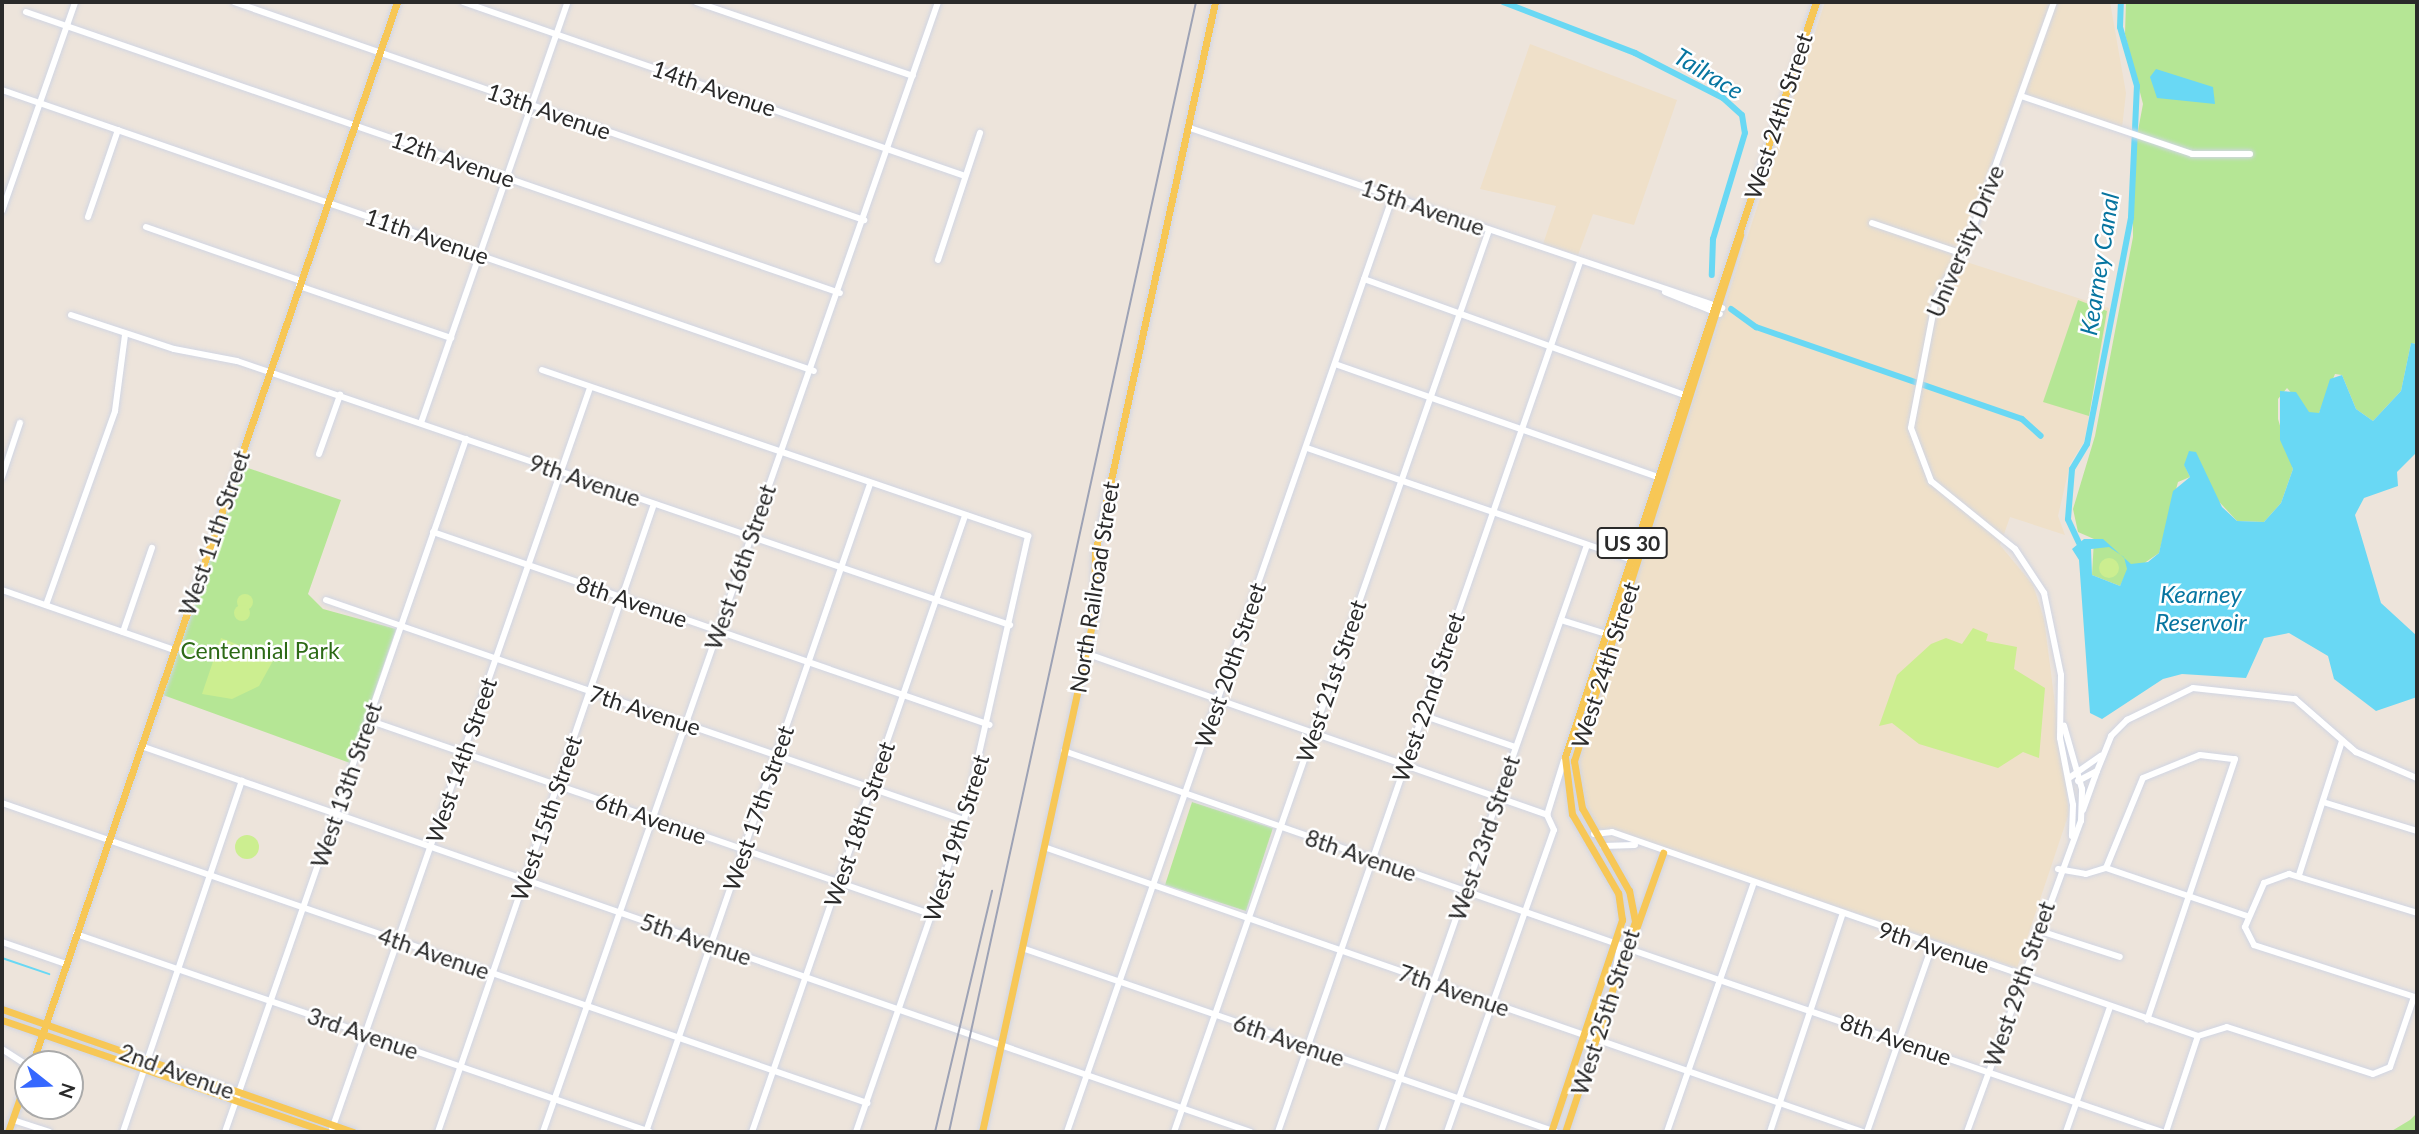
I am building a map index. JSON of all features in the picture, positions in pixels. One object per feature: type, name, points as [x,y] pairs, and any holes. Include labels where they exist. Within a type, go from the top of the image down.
[{"type":"main road","name":"West 11th Street","points":[[36,1050],[397,2]]},
{"type":"main road","name":"North Railroad Street","points":[[982,1132],[1095,606],[1095,553],[1190,128],[1215,2]]},
{"type":"main road","name":"West 24th Street","points":[[1596,856],[1568,802],[1565,757],[1710,307],[1741,231],[1816,2]]},
{"type":"main road","name":"West 24th Street","points":[[1608,855],[1594,834],[1576,792],[1574,761],[1721,311],[1741,231]]},
{"type":"main road","points":[[1584,836],[1602,846]]},
{"type":"main road","points":[[1632,939],[1663,853]]},
{"type":"main road","name":"West 25th Street","points":[[1565,1132],[1632,939],[1634,907],[1608,855]]},
{"type":"main road","name":"West 25th Street","points":[[1553,1132],[1616,944],[1622,908],[1596,856]]},
{"type":"main road","name":"2nd Avenue","points":[[2,1009],[147,1060],[237,1097]]},
{"type":"main road","name":"2nd Avenue","points":[[2,1020],[330,1130],[353,1132]]},
{"type":"main road","points":[[8,1132],[14,1117]]},
{"type":"street","points":[[2,211],[75,2]]},
{"type":"street","name":"13th Avenue","points":[[234,2],[864,220]]},
{"type":"street","name":"14th Avenue","points":[[463,2],[965,176]]},
{"type":"street","points":[[421,423],[568,2]]},
{"type":"street","points":[[696,2],[714,5],[913,76]]},
{"type":"street","name":"West 16th Street","points":[[542,1132],[780,453],[814,371],[913,76],[935,2]]},
{"type":"street","name":"University Drive","points":[[2054,2],[2021,96],[1959,253],[1936,298],[1915,389],[1911,428],[1931,481],[2015,549],[2044,593],[2061,676],[2063,725],[2060,746],[2069,781]]},
{"type":"street","name":"12th Avenue","points":[[26,12],[840,293]]},
{"type":"street","name":"11th Avenue","points":[[2,90],[814,371]]},
{"type":"street","points":[[2021,96],[2192,154],[2250,154]]},
{"type":"street","name":"15th Avenue","points":[[1190,128],[1721,311]]},
{"type":"street","points":[[88,217],[118,130]]},
{"type":"street","points":[[937,260],[980,133]]},
{"type":"street","points":[[2,180],[11,184]]},
{"type":"street","name":"West 20th Street","points":[[1067,1132],[1393,196]]},
{"type":"street","points":[[1872,223],[1959,253]]},
{"type":"street","points":[[146,227],[451,338]]},
{"type":"street","name":"West 21st Street","points":[[1174,1132],[1489,230]]},
{"type":"street","name":"West 22nd Street","points":[[1278,1132],[1580,262]]},
{"type":"street","points":[[1364,279],[1683,391],[1691,400]]},
{"type":"street","name":"9th Avenue","points":[[71,315],[125,335],[270,372],[340,394],[750,538],[1010,625]]},
{"type":"street","points":[[46,606],[104,446],[125,335]]},
{"type":"street","points":[[1335,364],[1665,480]]},
{"type":"street","points":[[542,370],[965,516]]},
{"type":"street","name":"West 14th Street","points":[[330,1130],[590,388]]},
{"type":"street","points":[[319,454],[340,394]]},
{"type":"street","points":[[2,477],[20,423]]},
{"type":"street","name":"West 13th Street","points":[[225,1132],[466,439]]},
{"type":"street","points":[[1307,448],[1638,562]]},
{"type":"street","name":"West 17th Street","points":[[648,1132],[870,484]]},
{"type":"street","name":"West 15th Street","points":[[438,1132],[654,504]]},
{"type":"street","name":"West 19th Street","points":[[856,1132],[964,820],[990,725],[1028,536],[965,516]]},
{"type":"street","name":"West 18th Street","points":[[752,1132],[965,516]]},
{"type":"street","name":"8th Avenue","points":[[433,532],[990,725]]},
{"type":"street","name":"West 23rd Street","points":[[1381,1132],[1587,545]]},
{"type":"street","points":[[123,632],[152,548]]},
{"type":"street","points":[[2,590],[174,650]]},
{"type":"street","name":"7th Avenue","points":[[326,600],[964,820]]},
{"type":"street","points":[[1561,620],[1603,633]]},
{"type":"street","points":[[1085,653],[1314,731],[1547,815]]},
{"type":"street","points":[[2079,778],[2136,713],[2193,688],[2231,696],[2287,696],[2342,741],[2417,778]]},
{"type":"street","points":[[1422,715],[1515,747]]},
{"type":"street","name":"6th Avenue","points":[[368,720],[933,915]]},
{"type":"street","name":"University Drive","points":[[2063,725],[2079,778]]},
{"type":"street","points":[[2299,875],[2342,741]]},
{"type":"street","name":"5th Avenue","points":[[141,746],[1251,1132]]},
{"type":"street","name":"8th Avenue","points":[[1064,751],[1616,944]]},
{"type":"street","points":[[2106,868],[2143,778],[2200,755],[2229,756],[2235,767],[2147,1020]]},
{"type":"street","points":[[2082,812],[2101,756]]},
{"type":"street","name":"West 24th Street","points":[[1447,1132],[1554,830],[1547,815],[1565,757]]},
{"type":"street","points":[[2069,781],[2097,771]]},
{"type":"street","name":"West 29th Street","points":[[1967,1132],[2058,869],[2082,812],[2079,778]]},
{"type":"street","points":[[123,1132],[242,781]]},
{"type":"street","name":"West 29th Street","points":[[2069,781],[2072,836]]},
{"type":"street","points":[[2323,802],[2417,831]]},
{"type":"street","name":"4th Avenue","points":[[2,803],[867,1103]]},
{"type":"street","name":"9th Avenue","points":[[1594,834],[1612,832],[1642,846],[1753,885],[2198,1036]]},
{"type":"street","name":"9th Avenue","points":[[1602,846],[1642,846]]},
{"type":"street","name":"7th Avenue","points":[[1044,847],[1779,1105],[1865,1132]]},
{"type":"street","points":[[2058,869],[2086,874],[2106,868],[2247,916]]},
{"type":"street","points":[[2164,1132],[2198,1036],[2227,1027],[2385,1074],[2416,997],[2254,945],[2247,916],[2260,890],[2276,876],[2299,875],[2417,912]]},
{"type":"street","points":[[1667,1132],[1753,885]]},
{"type":"street","points":[[1770,1132],[1842,915]]},
{"type":"street","points":[[2037,930],[2120,957]]},
{"type":"street","name":"3rd Avenue","points":[[76,934],[648,1132]]},
{"type":"street","points":[[2,942],[66,964]]},
{"type":"street","points":[[1616,944],[1621,948],[1616,985]]},
{"type":"street","points":[[1865,1132],[1932,946]]},
{"type":"street","name":"6th Avenue","points":[[1022,947],[1553,1132]]},
{"type":"street","name":"8th Avenue","points":[[1629,949],[2164,1132]]},
{"type":"street","points":[[2066,1132],[2110,1007]]},
{"type":"street","points":[[13,1120],[49,1132]]},
{"type":"shaded area","points":[[1825,2],[2110,2],[2126,93],[2122,128],[2019,92],[1954,258],[2109,308],[2084,442],[2070,464],[2058,516],[2065,535],[2010,517],[2000,545],[2033,585],[2044,619],[2069,813],[2017,968],[1618,832],[1597,832],[1580,803],[1574,761]]},
{"type":"shaded area","points":[[1530,44],[1677,100],[1634,225],[1593,214],[1578,255],[1543,244],[1556,206],[1480,189]]},
{"type":"green space","points":[[2126,2],[2417,2],[2417,344],[2411,343],[2401,391],[2373,421],[2356,409],[2342,375],[2335,374],[2319,413],[2310,414],[2287,388],[2278,399],[2278,419],[2293,469],[2281,503],[2264,522],[2237,521],[2184,464],[2190,477],[2178,482],[2159,553],[2140,566],[2131,564],[2120,586],[2092,575],[2094,539],[2078,532],[2073,509],[2095,436],[2133,237],[2133,157],[2143,104],[2125,34]]},
{"type":"green space","points":[[2078,300],[2107,311],[2089,416],[2043,402]]},
{"type":"green space","name":"Centennial Park","points":[[242,466],[341,500],[308,594],[323,609],[396,629],[350,763],[163,695]]},
{"type":"green space","points":[[2109,558],[2116,561],[2119,568],[2116,575],[2109,578],[2102,575],[2099,568],[2102,561]]},
{"type":"green space","points":[[245,594],[251,596],[251,608],[245,610],[239,608],[237,602],[239,596]]},
{"type":"green space","points":[[242,605],[248,607],[248,619],[242,621],[236,619],[234,613],[236,607]]},
{"type":"green space","points":[[1973,628],[1988,634],[1986,641],[2017,647],[2014,669],[2045,688],[2039,758],[2023,752],[1998,768],[1919,744],[1892,723],[1879,726],[1897,675],[1931,644],[1946,638],[1962,644]]},
{"type":"green space","points":[[221,638],[274,659],[259,686],[232,699],[202,694]]},
{"type":"green space","points":[[1192,802],[1273,828],[1246,911],[1165,885]]},
{"type":"green space","points":[[247,835],[258,842],[259,847],[252,858],[247,859],[236,852],[235,847],[242,836]]},
{"type":"green space","points":[[2417,1113],[2417,1132],[2390,1132],[2410,1120]]},
{"type":"water","points":[[2156,69],[2213,87],[2215,104],[2157,98],[2150,77]]},
{"type":"water","name":"Kearney Reservoir","points":[[2411,343],[2417,344],[2417,452],[2397,472],[2398,486],[2364,498],[2355,515],[2381,603],[2417,636],[2417,697],[2376,711],[2334,679],[2328,656],[2289,633],[2264,638],[2246,678],[2182,674],[2163,679],[2102,719],[2090,713],[2079,560],[2072,549],[2084,539],[2103,539],[2121,555],[2109,547],[2091,549],[2092,575],[2120,586],[2127,569],[2124,558],[2131,564],[2148,562],[2159,553],[2173,491],[2190,477],[2184,465],[2189,451],[2196,452],[2222,507],[2237,521],[2264,522],[2281,503],[2293,469],[2280,440],[2280,391],[2296,392],[2309,412],[2319,413],[2330,379],[2342,375],[2356,409],[2373,421],[2401,391]]},
{"type":"waterway","name":"Tailrace","points":[[1503,2],[1635,53],[1723,98],[1742,115],[1745,133],[1713,239],[1712,275]]},
{"type":"waterway","name":"Kearney Canal","points":[[2079,543],[2068,519],[2072,469],[2087,444],[2131,217],[2137,86],[2120,27],[2121,2]]},
{"type":"waterway","name":"Tailrace","points":[[1731,309],[1756,327],[2022,419],[2041,436]]},
{"type":"waterway","points":[[2,958],[49,974]]},
{"type":"railway","points":[[949,1132],[1196,2]]},
{"type":"railway","points":[[935,1132],[992,891]]}]
